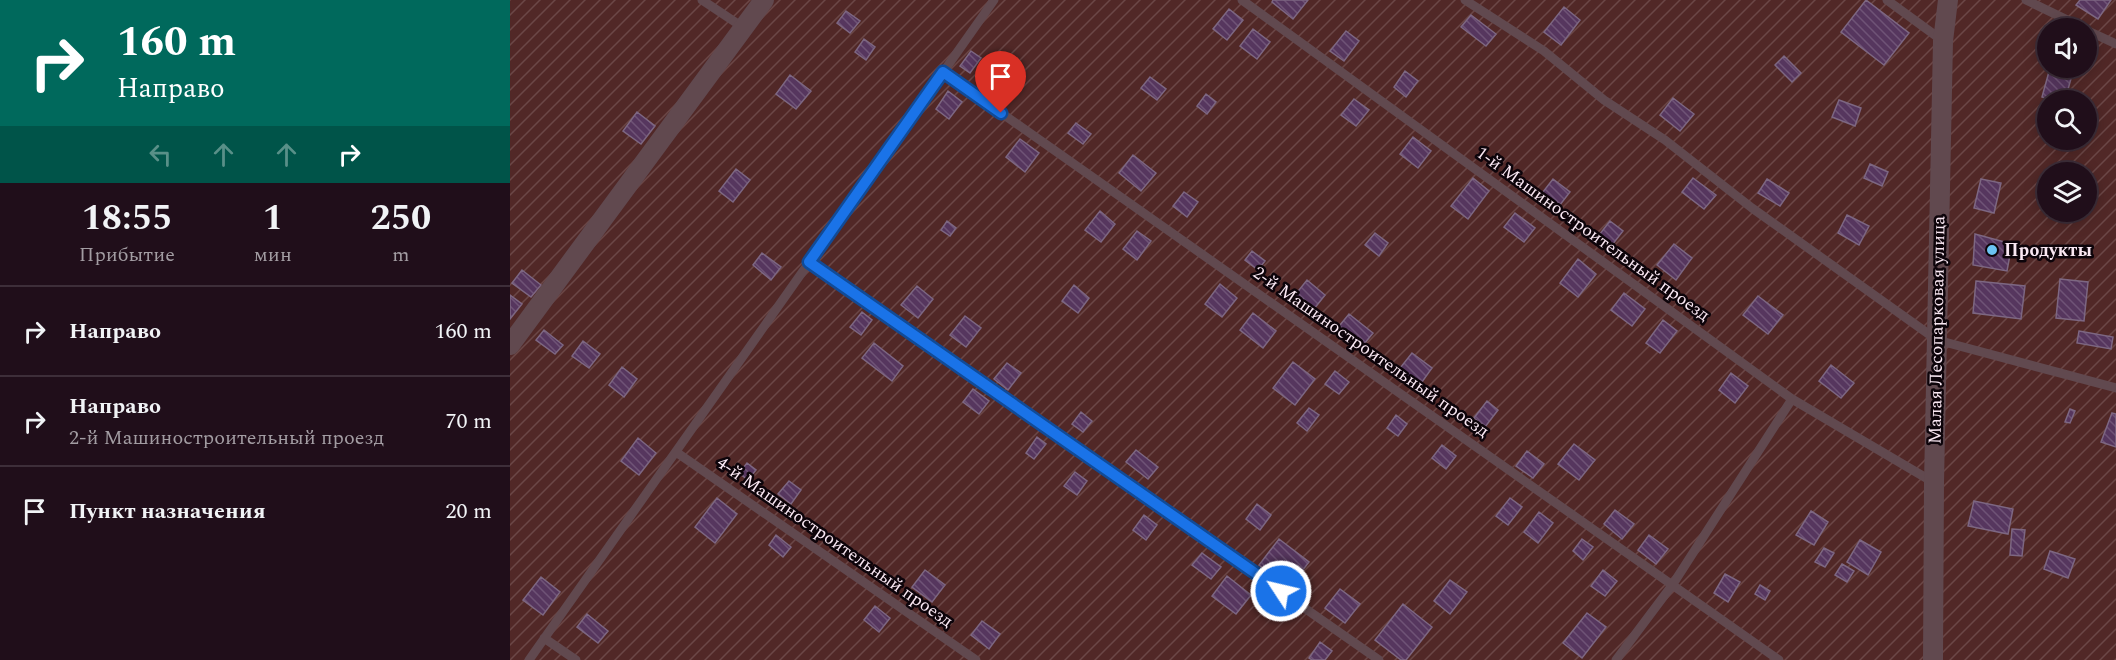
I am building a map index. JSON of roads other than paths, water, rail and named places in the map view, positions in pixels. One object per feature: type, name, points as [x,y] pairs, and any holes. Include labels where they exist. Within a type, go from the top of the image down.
[{"type":"street","points":[[510,345],[764,0]]},
{"type":"street","name":"Малая Лесопарковая улица","points":[[1933,660],[1934,483],[1943,41],[1948,0]]},
{"type":"lane","points":[[702,0],[744,28]]},
{"type":"lane","points":[[529,660],[994,0]]},
{"type":"lane","name":"1-й Машиностроительный проезд","points":[[1242,0],[1792,399],[1934,483]]},
{"type":"lane","points":[[1465,0],[1544,51],[1604,100],[1665,140],[1752,208],[1937,340],[2116,388]]},
{"type":"lane","points":[[1887,0],[1943,41]]},
{"type":"lane","points":[[2026,0],[2063,18]]},
{"type":"lane","points":[[2097,35],[2116,44]]},
{"type":"lane","name":"2-й Машиностроительный проезд","points":[[943,72],[1779,660]]},
{"type":"lane","points":[[809,262],[1379,660]]},
{"type":"lane","points":[[1616,660],[1673,584],[1792,399]]},
{"type":"lane","name":"4-й Машиностроительный проезд","points":[[675,452],[976,660]]},
{"type":"lane","points":[[544,638],[576,660]]},
{"type":"place","name":"Продукты","points":[[1992,250]]}]
